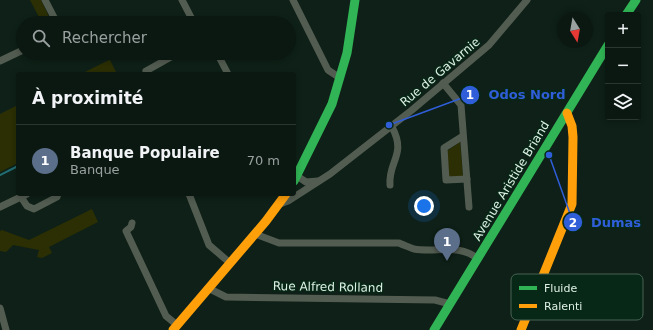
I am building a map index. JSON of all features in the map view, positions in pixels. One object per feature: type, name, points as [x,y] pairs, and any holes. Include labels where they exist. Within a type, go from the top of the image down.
[{"type":"street","points":[[45,0],[53,16]]},
{"type":"street","points":[[182,0],[190,16]]},
{"type":"street","points":[[293,0],[328,70],[340,78]]},
{"type":"street","points":[[320,181],[306,182],[296,179],[332,104],[347,53],[355,0]]},
{"type":"street","name":"Rue de Gavarnie","points":[[296,195],[320,181],[392,127],[489,45],[527,0]]},
{"type":"street","points":[[628,12],[636,0]]},
{"type":"street","name":"Avenue Aristide Briand","points":[[434,330],[606,48]]},
{"type":"street","points":[[0,61],[16,53]]},
{"type":"street","points":[[147,72],[146,71],[166,60]]},
{"type":"street","points":[[221,60],[227,72]]},
{"type":"street","points":[[443,83],[461,105],[469,206]]},
{"type":"street","points":[[543,274],[572,204],[573,137],[572,126],[567,113]]},
{"type":"street","points":[[390,185],[389,177],[397,158],[398,146],[396,134],[392,127]]},
{"type":"street","points":[[463,136],[444,148],[446,180],[467,179]]},
{"type":"street","points":[[296,188],[304,191]]},
{"type":"street","points":[[0,207],[22,196]]},
{"type":"street","points":[[24,196],[28,206],[34,209],[57,196]]},
{"type":"street","points":[[190,196],[209,245],[230,263]]},
{"type":"street","points":[[132,223],[131,227],[126,231],[166,316],[175,327],[255,234],[285,196]]},
{"type":"street","name":"Rue de Gavarnie","points":[[280,204],[295,196]]},
{"type":"street","points":[[255,234],[279,243],[398,243],[414,249],[462,250],[470,252],[478,259]]},
{"type":"street","name":"Rue Alfred Rolland","points":[[208,288],[226,297],[435,300],[450,304]]},
{"type":"street","points":[[0,308],[6,330]]},
{"type":"street","points":[[521,330],[525,320]]},
{"type":"green space","points":[[30,0],[41,0],[49,16],[38,16]]},
{"type":"green space","points":[[110,60],[116,72],[85,72]]},
{"type":"green space","points":[[16,106],[16,164],[0,172],[0,114]]},
{"type":"green space","points":[[460,142],[463,176],[449,177],[447,151]]},
{"type":"green space","points":[[92,209],[98,222],[49,247],[52,253],[42,258],[37,257],[39,250],[13,245],[6,252],[0,251],[0,231],[2,230],[29,240]]},
{"type":"waterway","points":[[0,175],[16,167]]},
{"type":"traffic: fast","points":[[296,177],[332,104],[347,53],[355,0]]},
{"type":"traffic: fast","points":[[628,12],[636,0]]},
{"type":"traffic: fast","points":[[434,330],[606,48]]},
{"type":"traffic: slow","points":[[544,274],[572,204],[573,137],[572,126],[567,113]]},
{"type":"traffic: slow","points":[[173,330],[266,221],[285,196]]},
{"type":"traffic: slow","points":[[521,330],[525,320]]},
{"type":"place","name":"Odos Nord","points":[[389,125]]},
{"type":"place","name":"Dumas","points":[[549,155]]},
{"type":"place","name":"Banque Populaire","points":[[447,261]]}]
